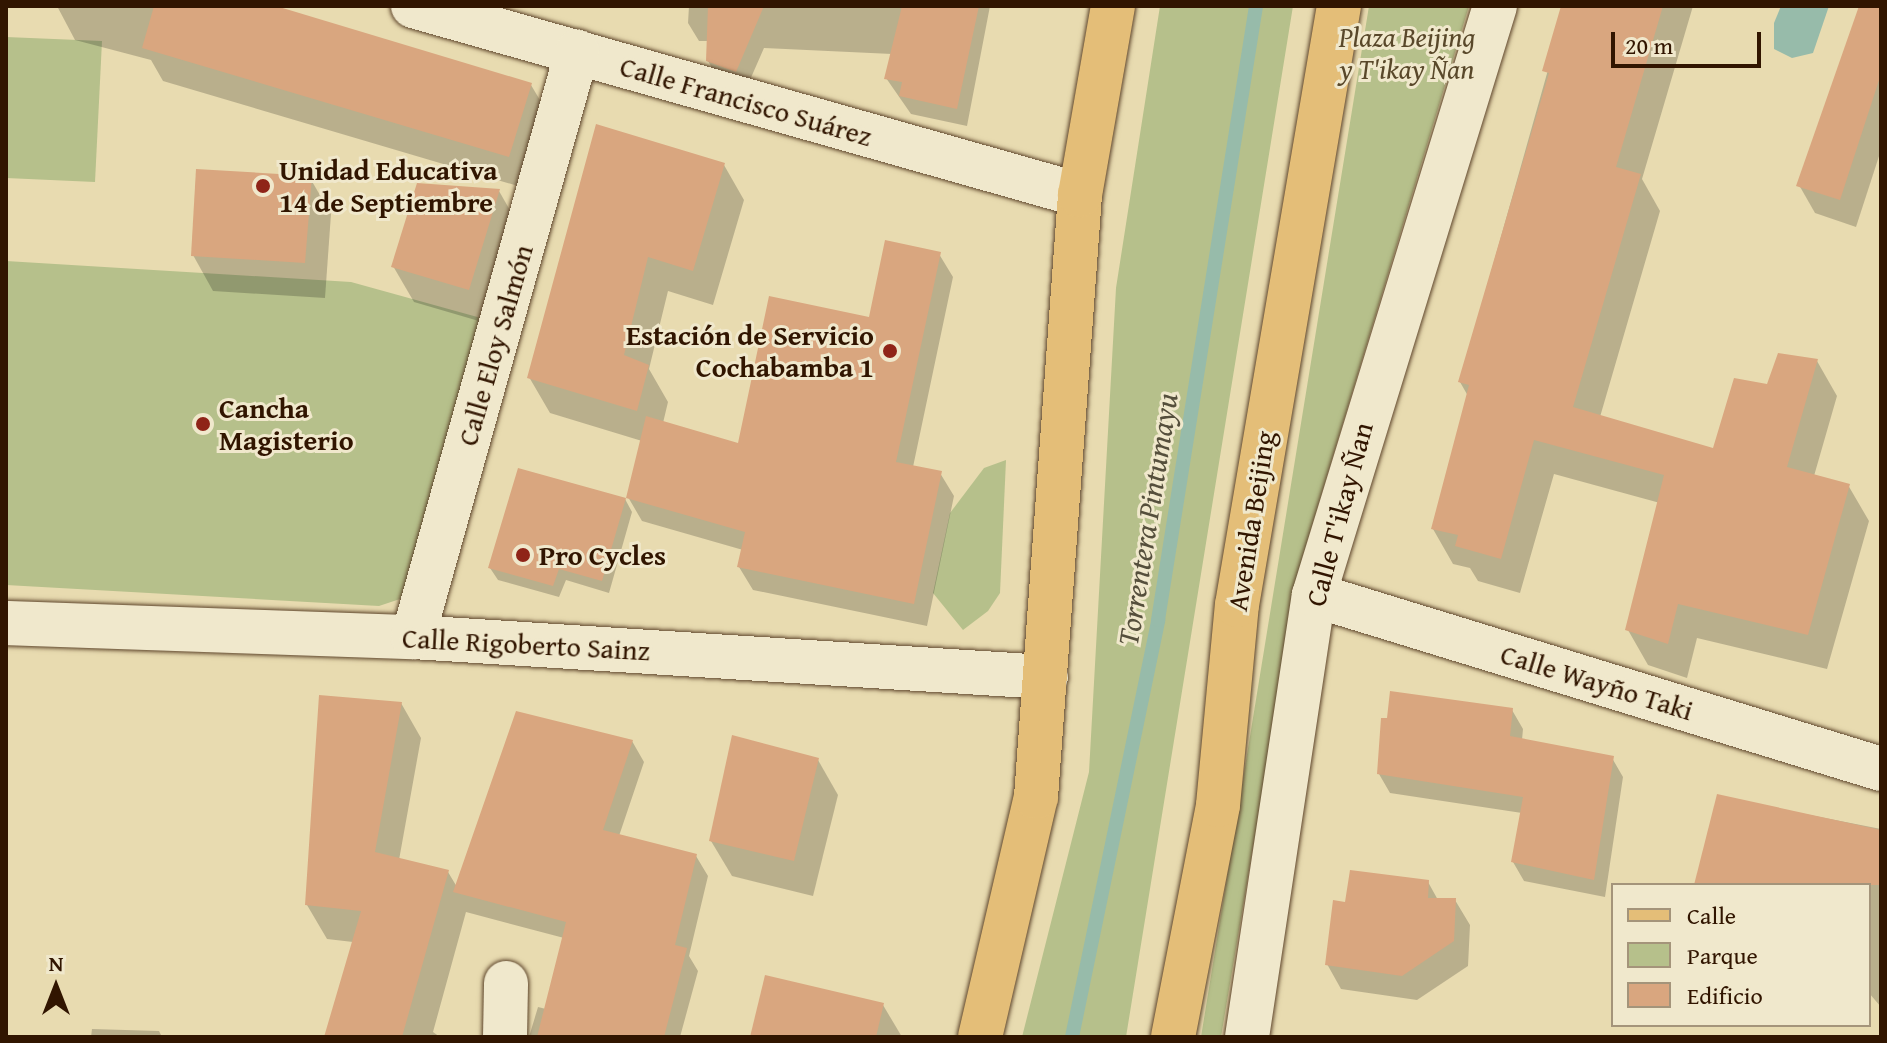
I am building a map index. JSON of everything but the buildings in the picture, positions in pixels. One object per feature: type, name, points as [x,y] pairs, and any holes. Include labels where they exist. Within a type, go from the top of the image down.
[{"type":"main road","points":[[980,1037],[1036,797],[1080,195],[1113,6]]},
{"type":"main road","name":"Avenida Beijing","points":[[1173,1037],[1218,805],[1237,605],[1339,6]]},
{"type":"street","name":"Calle Francisco Suárez","points":[[413,6],[478,15],[577,52],[1080,195]]},
{"type":"street","name":"Calle T'ikay Ñan","points":[[1247,1037],[1314,595],[1495,6]]},
{"type":"street","name":"Calle Eloy Salmón","points":[[413,637],[577,52]]},
{"type":"street","name":"Calle Wayño Taki","points":[[1314,595],[1881,769]]},
{"type":"street","name":"Calle Rigoberto Sainz","points":[[6,623],[413,637],[1046,677]]},
{"type":"street","points":[[505,1037],[506,983]]},
{"type":"green space","points":[[1160,6],[1293,6],[1126,1037],[1022,1037],[1089,772],[1116,288]]},
{"type":"green space","name":"Plaza Beijing y T'ikay Ñan","points":[[1369,6],[1469,6],[1301,562],[1221,1037],[1201,1037]]},
{"type":"green space","points":[[6,37],[102,41],[95,182],[6,178]]},
{"type":"green space","name":"Cancha Magisterio","points":[[6,261],[351,282],[481,318],[410,582],[400,599],[379,606],[6,585]]},
{"type":"green space","points":[[1006,460],[1000,593],[988,611],[963,630],[933,593],[950,513],[984,468]]},
{"type":"shaded area","points":[[1781,6],[1829,6],[1813,53],[1792,58],[1774,49],[1774,23]]},
{"type":"waterway","name":"Torrentera Pintumayu","points":[[1072,1037],[1158,620],[1256,6]]},
{"type":"place","name":"Unidad Educativa 14 de Septiembre","points":[[263,186]]},
{"type":"place","name":"Estación de Servicio Cochabamba 1","points":[[890,351]]},
{"type":"place","name":"Cancha Magisterio","points":[[203,424]]},
{"type":"place","name":"Pro Cycles","points":[[523,555]]}]
